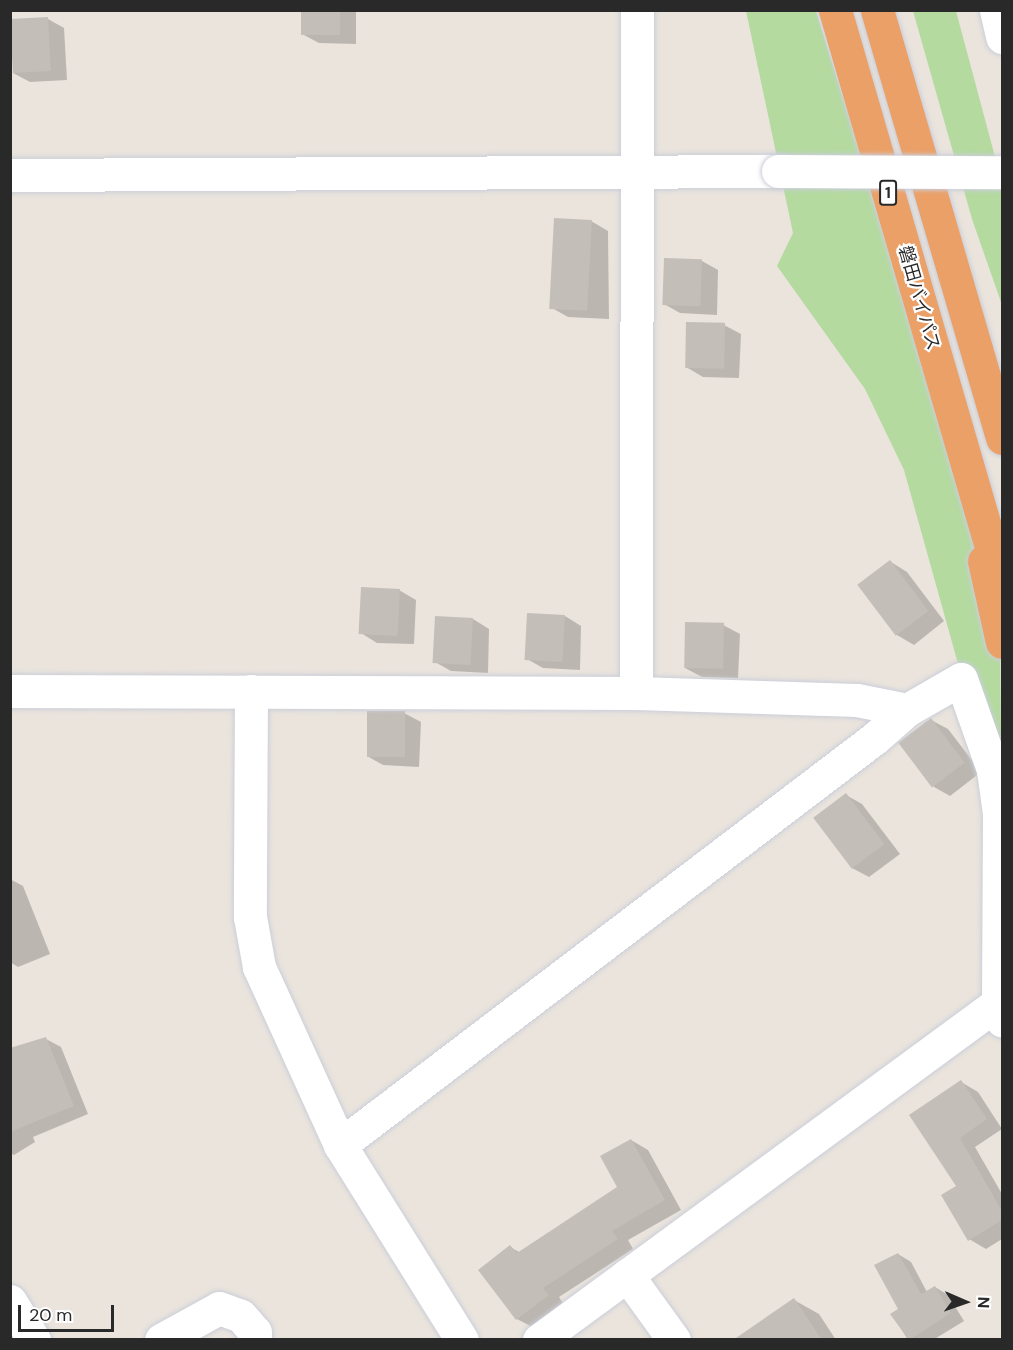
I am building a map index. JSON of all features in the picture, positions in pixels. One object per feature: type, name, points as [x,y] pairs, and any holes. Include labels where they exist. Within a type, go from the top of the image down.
[{"type":"highway","name":"磐田バイパス","points":[[835,10],[1002,585]]},
{"type":"highway","points":[[877,10],[1002,438]]},
{"type":"highway","points":[[976,349],[1002,413]]},
{"type":"highway","points":[[941,375],[1002,642]]},
{"type":"street","points":[[636,693],[637,10]]},
{"type":"street","points":[[996,10],[1002,37]]},
{"type":"street","points":[[10,175],[1002,172]]},
{"type":"street","points":[[340,1145],[875,738],[907,710],[961,679],[993,770],[999,814],[1001,1008],[539,1340]]},
{"type":"street","points":[[10,691],[636,693],[857,700],[907,710]]},
{"type":"street","points":[[251,691],[250,917],[259,967],[340,1145],[462,1340]]},
{"type":"street","points":[[627,1275],[674,1340]]},
{"type":"street","points":[[10,1301],[34,1340]]},
{"type":"street","points":[[160,1340],[219,1308],[241,1316],[255,1332],[255,1340]]},
{"type":"green space","points":[[746,11],[816,11],[844,101],[1000,632],[1002,853],[967,696],[904,470],[865,389],[777,266],[793,233]]},
{"type":"green space","points":[[913,11],[956,11],[1002,183],[1002,305],[972,219]]},
{"type":"building","points":[[301,10],[340,10],[340,35],[301,35]]},
{"type":"building","points":[[48,17],[51,71],[13,73],[10,19]]},
{"type":"building","points":[[554,218],[592,220],[587,311],[549,309]]},
{"type":"building","points":[[664,258],[702,259],[700,306],[662,305]]},
{"type":"building","points":[[686,322],[725,323],[724,369],[685,368]]},
{"type":"building","points":[[890,560],[929,611],[896,636],[857,585]]},
{"type":"building","points":[[361,587],[400,589],[397,636],[359,634]]},
{"type":"building","points":[[527,613],[565,615],[562,662],[525,660]]},
{"type":"building","points":[[435,616],[473,618],[470,665],[433,663]]},
{"type":"building","points":[[685,622],[724,623],[723,669],[684,668]]},
{"type":"building","points":[[367,711],[405,711],[405,757],[367,757]]},
{"type":"building","points":[[931,718],[965,763],[932,787],[898,743]]},
{"type":"building","points":[[846,793],[885,844],[852,869],[813,818]]},
{"type":"building","points":[[46,1037],[74,1106],[10,1132],[10,1048]]},
{"type":"building","points":[[961,1080],[987,1119],[960,1138],[1002,1211],[1002,1220],[968,1241],[941,1195],[956,1186],[909,1115]]},
{"type":"building","points":[[631,1139],[665,1200],[612,1231],[618,1239],[543,1288],[549,1295],[516,1320],[478,1270],[510,1245],[517,1253],[617,1187],[600,1156]]},
{"type":"building","points":[[898,1253],[921,1294],[935,1286],[951,1313],[909,1340],[890,1314],[898,1309],[874,1265]]},
{"type":"building","points":[[794,1298],[822,1340],[733,1340]]}]
